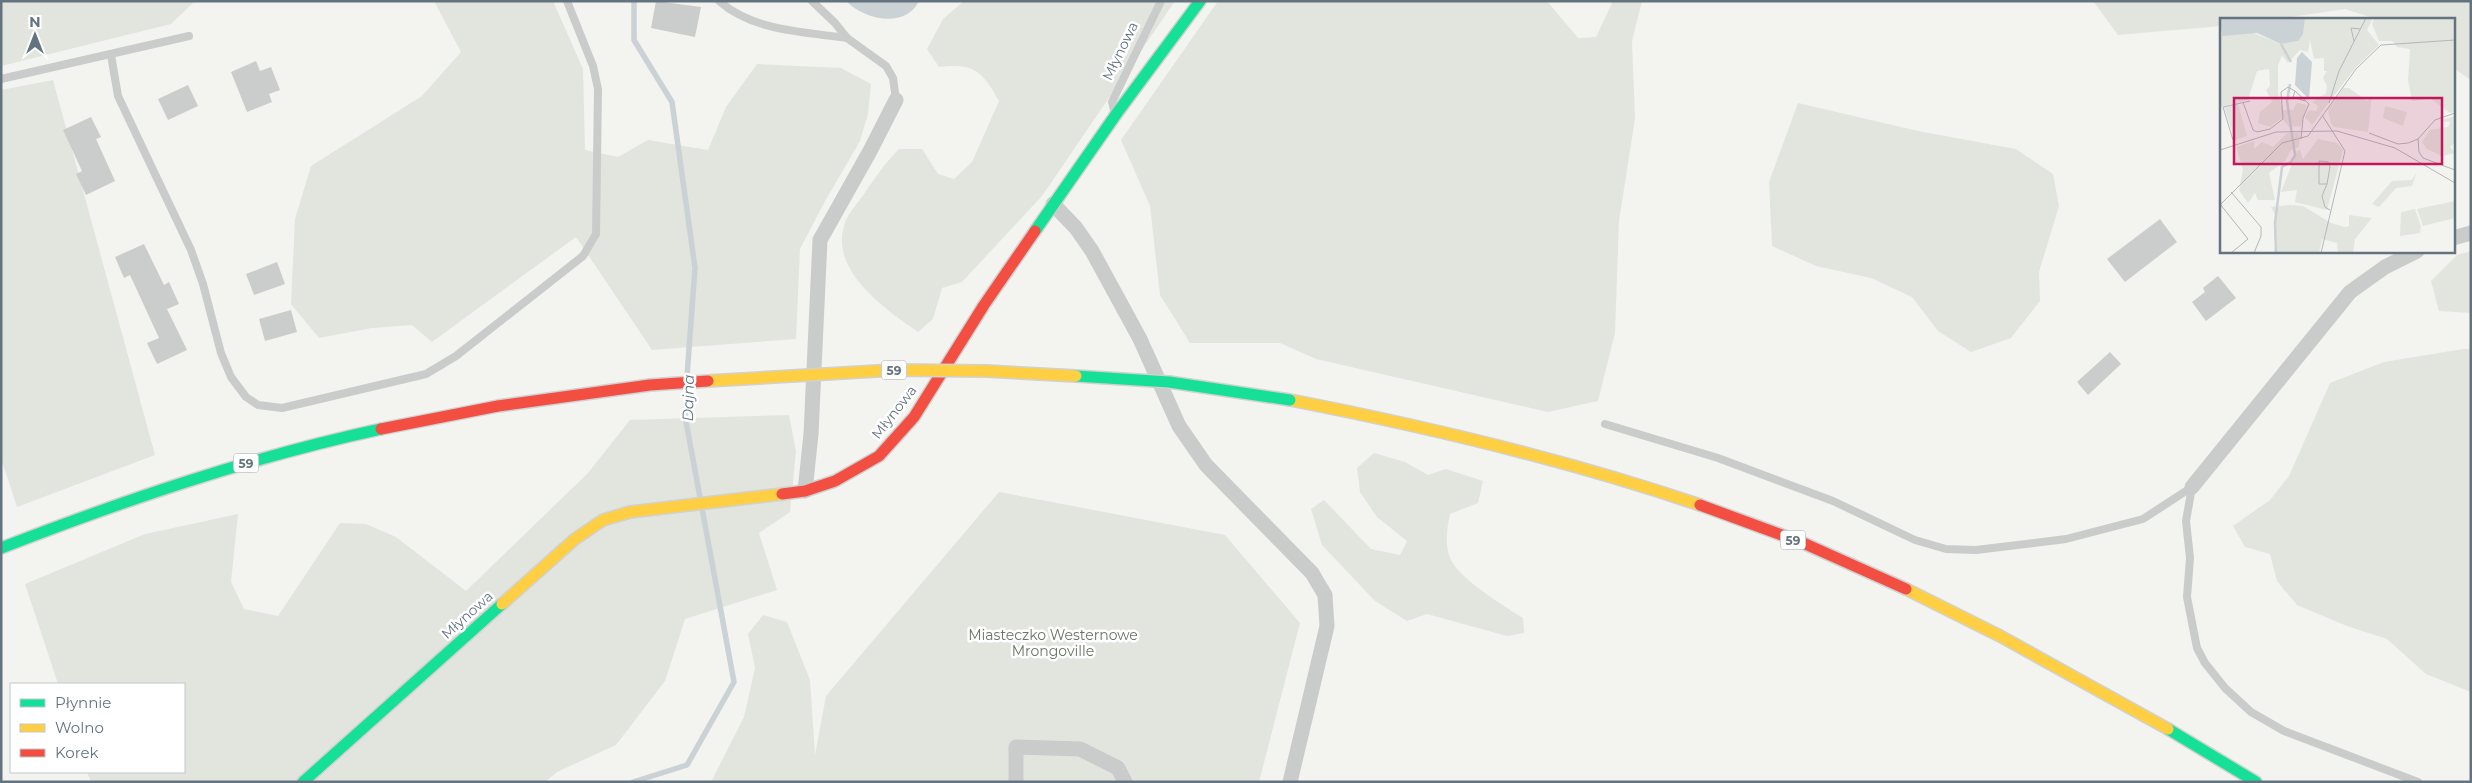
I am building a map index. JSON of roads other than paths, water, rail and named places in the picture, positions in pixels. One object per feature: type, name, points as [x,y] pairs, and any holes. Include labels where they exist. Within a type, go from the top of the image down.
[{"type":"main road","name":"Młynowa","points":[[303,782],[574,539],[603,520],[630,512],[732,502],[805,491],[835,481],[879,456],[914,417],[984,305],[1053,204],[1117,112],[1200,1]]},
{"type":"main road","name":"59","points":[[1,548],[59,525],[212,472],[376,429],[498,406],[650,385],[803,374],[894,370],[986,371],[1168,382],[1290,400],[1426,427],[1523,450],[1706,508],[1795,541],[1986,626],[2131,707],[2256,782]]},
{"type":"street","points":[[805,491],[811,434],[820,240],[896,100]]},
{"type":"street","points":[[1053,204],[1076,228],[1092,251],[1140,339],[1179,426],[1206,465],[1312,573],[1325,595],[1327,626],[1290,782]]},
{"type":"street","points":[[2454,238],[2471,233]]},
{"type":"street","points":[[2192,486],[2350,292],[2385,267],[2415,252]]},
{"type":"street","points":[[1016,782],[1016,747],[1080,749],[1118,768],[1125,782]]},
{"type":"lane","points":[[111,56],[118,96],[191,250],[203,284],[221,353],[231,377],[246,397],[258,405],[282,408],[426,374],[456,356],[583,256],[596,234],[598,89],[593,66],[567,1]]},
{"type":"lane","points":[[718,1],[728,10],[764,25],[847,38]]},
{"type":"lane","points":[[812,1],[835,22],[847,38],[886,66],[893,78],[896,100]]},
{"type":"lane","name":"Młynowa","points":[[1117,112],[1113,109],[1112,102],[1161,1]]},
{"type":"lane","points":[[1,79],[111,56],[189,36]]},
{"type":"lane","points":[[1605,424],[1718,458],[1833,501],[1914,540],[1946,549],[1976,550],[2066,539],[2143,519],[2192,486]]},
{"type":"lane","points":[[2192,486],[2186,521],[2190,558],[2187,597],[2196,648],[2224,688],[2251,712],[2284,731],[2418,782]]},
{"type":"waterway","name":"Dajna","points":[[634,1],[634,40],[672,102],[695,268],[687,376]]},
{"type":"waterway","name":"Dajna","points":[[633,782],[687,765],[734,682],[685,416],[687,388]]},
{"type":"park label","name":"Miasteczko Westernowe Mrongoville","points":[[1053,644]]}]
